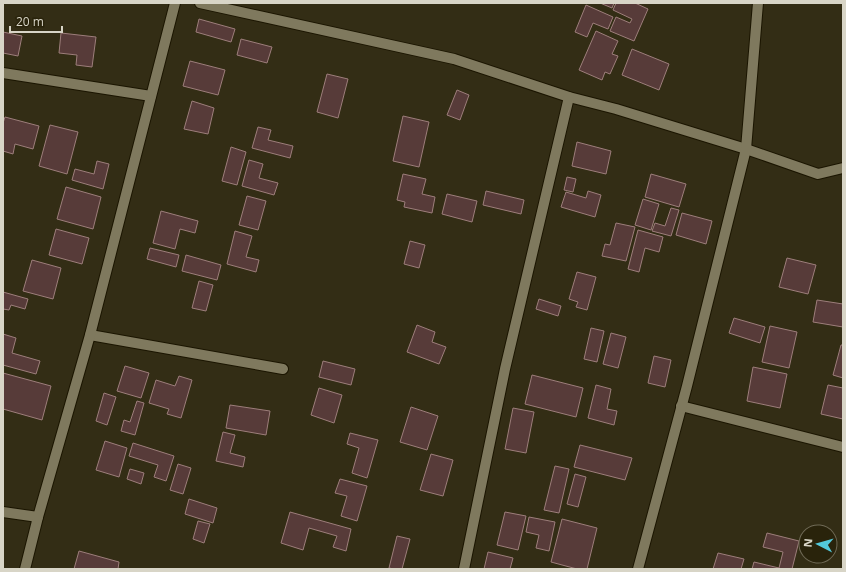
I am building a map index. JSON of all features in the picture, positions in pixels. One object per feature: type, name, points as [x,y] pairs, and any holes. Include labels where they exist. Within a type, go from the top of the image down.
[{"type":"street","points":[[25,569],[38,517],[90,335],[174,3]]},
{"type":"street","points":[[200,3],[454,59],[569,97],[616,109],[746,149],[818,174],[843,168]]},
{"type":"street","points":[[638,569],[746,149],[758,3]]},
{"type":"street","points":[[3,73],[151,96]]},
{"type":"street","points":[[464,569],[505,369],[569,97]]},
{"type":"street","points":[[90,335],[283,369]]},
{"type":"street","points":[[681,406],[843,447]]},
{"type":"street","points":[[3,512],[38,517]]},
{"type":"building","points":[[600,3],[614,3],[612,8]]},
{"type":"building","points":[[616,3],[635,3],[648,9],[634,41],[610,31],[616,17],[630,23],[632,19],[613,10]]},
{"type":"building","points":[[586,5],[613,17],[608,29],[593,23],[587,37],[575,32]]},
{"type":"building","points":[[199,19],[235,29],[231,42],[196,32]]},
{"type":"building","points":[[596,31],[618,41],[612,54],[618,56],[610,74],[605,72],[602,80],[579,70]]},
{"type":"building","points":[[3,32],[22,36],[18,56],[3,53]]},
{"type":"building","points":[[61,33],[96,37],[92,67],[76,65],[77,55],[59,53]]},
{"type":"building","points":[[241,39],[272,47],[267,63],[237,55]]},
{"type":"building","points":[[632,49],[669,64],[659,90],[622,75]]},
{"type":"building","points":[[190,61],[225,70],[218,95],[183,86]]},
{"type":"building","points":[[327,74],[348,79],[338,118],[317,112]]},
{"type":"building","points":[[457,90],[469,95],[460,120],[447,115]]},
{"type":"building","points":[[192,101],[214,108],[208,134],[184,129]]},
{"type":"building","points":[[403,116],[429,122],[419,167],[393,161]]},
{"type":"building","points":[[5,117],[39,126],[33,149],[15,144],[13,154],[3,151],[3,123]]},
{"type":"building","points":[[50,125],[78,132],[67,174],[39,166]]},
{"type":"building","points":[[258,127],[271,130],[268,140],[293,146],[290,158],[252,148]]},
{"type":"building","points":[[577,142],[611,151],[606,174],[572,166]]},
{"type":"building","points":[[231,147],[246,152],[237,185],[222,181]]},
{"type":"building","points":[[249,160],[263,164],[259,178],[278,183],[274,195],[242,186]]},
{"type":"building","points":[[97,161],[109,164],[103,189],[72,180],[75,169],[94,174]]},
{"type":"building","points":[[403,174],[426,179],[422,194],[435,197],[432,213],[404,207],[405,202],[397,200]]},
{"type":"building","points":[[651,174],[686,184],[679,207],[645,197]]},
{"type":"building","points":[[567,177],[576,179],[573,192],[564,190]]},
{"type":"building","points":[[66,187],[101,197],[93,229],[57,219]]},
{"type":"building","points":[[486,191],[524,200],[521,214],[483,205]]},
{"type":"building","points":[[588,191],[601,195],[595,217],[561,207],[566,192],[586,198]]},
{"type":"building","points":[[447,194],[477,201],[472,222],[442,214]]},
{"type":"building","points":[[247,196],[266,201],[258,230],[239,225]]},
{"type":"building","points":[[643,199],[659,204],[651,230],[635,225]]},
{"type":"building","points":[[671,208],[679,210],[671,236],[652,231],[655,223],[665,226]]},
{"type":"building","points":[[161,211],[198,221],[195,233],[180,229],[175,249],[153,243]]},
{"type":"building","points":[[682,213],[712,221],[706,244],[676,235]]},
{"type":"building","points":[[616,223],[635,227],[626,261],[602,256],[605,244],[610,245]]},
{"type":"building","points":[[56,229],[89,238],[82,264],[49,255]]},
{"type":"building","points":[[638,230],[663,237],[659,252],[645,248],[639,272],[628,269]]},
{"type":"building","points":[[235,231],[252,236],[246,257],[259,260],[256,272],[227,264]]},
{"type":"building","points":[[410,241],[425,245],[419,268],[404,264]]},
{"type":"building","points":[[150,248],[179,255],[176,267],[147,259]]},
{"type":"building","points":[[186,255],[221,265],[217,280],[182,271]]},
{"type":"building","points":[[787,258],[816,265],[808,294],[779,287]]},
{"type":"building","points":[[32,260],[61,268],[53,299],[23,291]]},
{"type":"building","points":[[577,272],[596,277],[587,310],[576,307],[578,302],[569,299]]},
{"type":"building","points":[[199,281],[213,285],[206,311],[192,308]]},
{"type":"building","points":[[3,292],[28,299],[25,309],[11,305],[9,310],[3,309]]},
{"type":"building","points":[[539,299],[561,306],[558,316],[536,309]]},
{"type":"building","points":[[817,300],[843,304],[843,327],[813,322]]},
{"type":"building","points":[[734,318],[765,327],[760,343],[729,333]]},
{"type":"building","points":[[417,325],[435,332],[432,342],[446,347],[439,364],[407,352]]},
{"type":"building","points":[[770,326],[797,332],[789,368],[762,362]]},
{"type":"building","points":[[591,328],[604,331],[597,362],[584,359]]},
{"type":"building","points":[[611,333],[626,337],[618,368],[603,364]]},
{"type":"building","points":[[3,334],[16,338],[12,353],[40,361],[36,374],[3,365]]},
{"type":"building","points":[[841,345],[843,345],[843,378],[833,375]]},
{"type":"building","points":[[654,356],[671,360],[665,387],[648,383]]},
{"type":"building","points":[[323,361],[355,369],[351,385],[319,377]]},
{"type":"building","points":[[125,366],[149,373],[141,398],[117,391]]},
{"type":"building","points":[[753,367],[787,374],[780,408],[747,401]]},
{"type":"building","points":[[3,373],[51,386],[42,420],[3,409]]},
{"type":"building","points":[[532,375],[583,388],[576,417],[525,404]]},
{"type":"building","points":[[179,376],[192,380],[181,418],[167,414],[169,409],[149,403],[156,380],[175,386]]},
{"type":"building","points":[[596,385],[611,389],[607,409],[617,411],[614,425],[588,418]]},
{"type":"building","points":[[828,385],[843,388],[843,419],[821,414]]},
{"type":"building","points":[[319,388],[342,395],[334,423],[311,415]]},
{"type":"building","points":[[104,393],[116,397],[107,425],[96,421]]},
{"type":"building","points":[[137,401],[144,403],[135,435],[121,431],[124,420],[130,422]]},
{"type":"building","points":[[230,405],[270,411],[266,435],[226,428]]},
{"type":"building","points":[[411,407],[438,416],[427,450],[400,442]]},
{"type":"building","points":[[513,408],[534,412],[526,453],[505,449]]},
{"type":"building","points":[[223,432],[235,435],[230,453],[245,457],[243,467],[216,461]]},
{"type":"building","points":[[350,433],[378,440],[367,478],[352,473],[359,448],[347,444]]},
{"type":"building","points":[[105,441],[127,448],[119,477],[96,470]]},
{"type":"building","points":[[133,443],[174,456],[166,481],[154,477],[158,465],[129,456]]},
{"type":"building","points":[[580,445],[632,458],[625,480],[574,467]]},
{"type":"building","points":[[431,454],[453,460],[443,496],[420,490]]},
{"type":"building","points":[[178,464],[191,468],[183,494],[170,490]]},
{"type":"building","points":[[555,466],[569,469],[559,513],[544,510]]},
{"type":"building","points":[[130,469],[144,473],[141,484],[127,479]]},
{"type":"building","points":[[575,474],[586,477],[578,507],[567,504]]},
{"type":"building","points":[[340,479],[367,486],[357,521],[341,516],[347,496],[335,493]]},
{"type":"building","points":[[189,499],[217,508],[213,523],[185,514]]},
{"type":"building","points":[[290,512],[351,529],[346,551],[333,547],[337,536],[309,528],[303,550],[281,543]]},
{"type":"building","points":[[505,512],[526,516],[518,550],[497,545]]},
{"type":"building","points":[[529,517],[555,522],[549,551],[536,548],[539,535],[526,532]]},
{"type":"building","points":[[562,519],[597,528],[587,569],[577,569],[551,562]]},
{"type":"building","points":[[198,521],[210,524],[204,543],[193,539]]},
{"type":"building","points":[[767,533],[798,541],[792,569],[752,569],[754,562],[779,568],[783,552],[763,547]]},
{"type":"building","points":[[397,536],[410,539],[402,569],[389,568]]},
{"type":"building","points":[[79,551],[119,562],[118,569],[74,569]]},
{"type":"building","points":[[488,552],[513,558],[510,569],[484,569]]},
{"type":"building","points":[[718,553],[744,559],[741,569],[713,569]]}]
